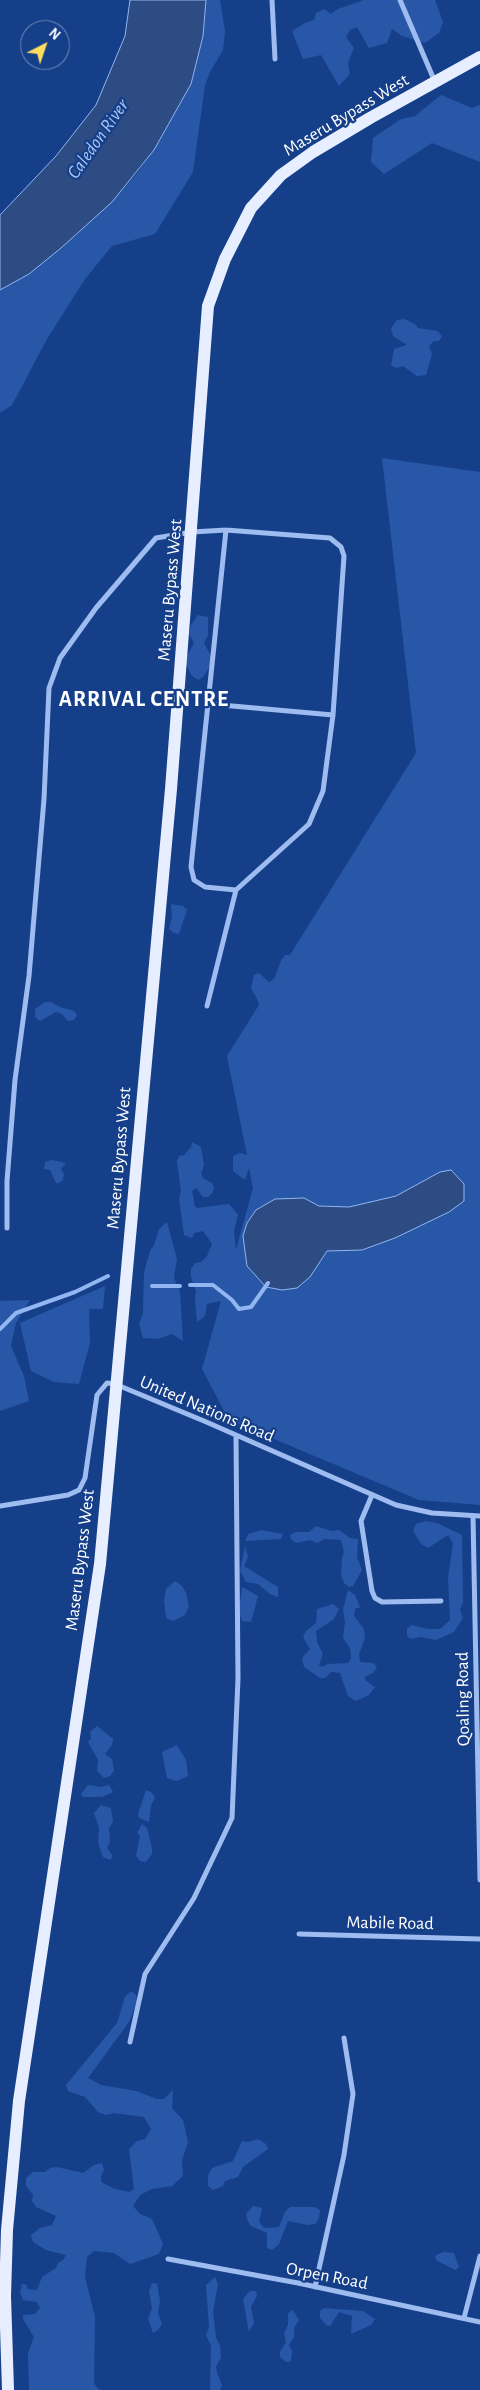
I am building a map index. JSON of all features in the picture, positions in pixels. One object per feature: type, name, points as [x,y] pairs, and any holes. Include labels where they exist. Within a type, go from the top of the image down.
[{"type":"main road","name":"Maseru Bypass West","points":[[8,2390],[5,2296],[6,2240],[19,2101],[100,1564],[170,798],[208,306],[235,238],[251,208],[281,175],[329,142],[480,57]]},
{"type":"street","points":[[272,0],[275,58]]},
{"type":"street","points":[[400,0],[435,82]]},
{"type":"street","points":[[226,530],[210,704],[191,867],[194,880],[205,887],[236,890]]},
{"type":"street","points":[[7,1228],[8,1172],[15,1080],[29,976],[44,799],[49,688],[60,658],[96,608],[156,538],[192,532],[226,530],[330,538],[341,547],[344,556],[333,715],[323,791],[309,824],[236,890],[208,1006]]},
{"type":"street","points":[[210,704],[333,715]]},
{"type":"street","name":"United Nations Road","points":[[0,1506],[59,1496],[79,1490],[85,1478],[97,1395],[107,1383],[115,1384],[396,1505],[432,1513],[480,1516]]},
{"type":"street","points":[[130,2042],[145,1974],[194,1898],[232,1818],[238,1678],[236,1436]]},
{"type":"street","points":[[372,1495],[361,1521],[372,1591],[375,1598],[382,1602],[441,1601]]},
{"type":"street","name":"Qoaling Road","points":[[473,1516],[480,1880]]},
{"type":"street","name":"Mabile Road","points":[[299,1934],[480,1939]]},
{"type":"street","points":[[315,2287],[344,2155],[353,2094],[344,2038]]},
{"type":"street","points":[[464,2318],[480,2256]]},
{"type":"street","name":"Orpen Road","points":[[168,2260],[315,2287],[480,2322]]},
{"type":"shaded area","points":[[206,0],[220,0],[225,31],[223,50],[205,85],[193,172],[155,234],[112,246],[85,279],[47,339],[12,405],[0,413],[0,290],[61,248],[112,202],[154,150],[191,84],[203,36]]},
{"type":"shaded area","points":[[364,0],[435,0],[443,22],[439,33],[425,43],[402,36],[392,29],[387,43],[369,48],[357,27],[350,30],[346,37],[354,48],[348,63],[350,74],[339,86],[321,55],[303,59],[292,31],[314,20],[316,13],[324,9],[331,14],[338,9]]},
{"type":"shaded area","points":[[441,95],[472,108],[480,105],[480,162],[432,143],[384,174],[371,162],[373,138],[401,119],[415,116]]},
{"type":"shaded area","points":[[404,319],[415,324],[418,328],[437,331],[442,336],[439,341],[434,341],[429,346],[432,354],[426,375],[417,376],[403,366],[396,368],[391,365],[394,349],[407,345],[393,336],[391,328],[397,320]]},
{"type":"shaded area","points":[[382,458],[480,472],[480,1505],[419,1500],[229,1420],[202,1369],[221,1301],[207,1304],[205,1316],[197,1322],[196,1291],[191,1277],[191,1269],[195,1263],[201,1262],[207,1256],[212,1244],[203,1231],[194,1233],[192,1238],[184,1235],[179,1199],[181,1191],[177,1161],[179,1156],[184,1155],[191,1147],[192,1142],[201,1147],[204,1165],[201,1174],[214,1187],[213,1192],[208,1197],[203,1197],[196,1188],[192,1191],[195,1206],[197,1208],[229,1204],[238,1215],[234,1231],[236,1250],[253,1188],[249,1168],[245,1180],[233,1171],[233,1156],[240,1153],[247,1155],[227,1056],[259,1005],[251,988],[254,975],[259,973],[269,982],[274,979],[281,961],[285,955],[290,955],[416,753]]},
{"type":"shaded area","points":[[198,615],[208,617],[208,635],[204,643],[211,656],[211,665],[203,677],[198,680],[192,676],[184,661],[194,643],[189,634],[191,625]]},
{"type":"shaded area","points":[[171,904],[183,906],[187,910],[179,934],[169,929],[172,917]]},
{"type":"shaded area","points":[[45,1002],[51,1002],[74,1011],[77,1015],[74,1020],[68,1021],[62,1014],[56,1012],[40,1021],[35,1017],[35,1009]]},
{"type":"shaded area","points":[[52,1160],[66,1163],[61,1169],[64,1174],[63,1180],[59,1183],[56,1183],[50,1170],[44,1169],[45,1162]]},
{"type":"shaded area","points":[[167,1222],[177,1259],[174,1278],[180,1291],[183,1341],[172,1334],[158,1339],[143,1338],[139,1324],[143,1313],[144,1273],[150,1251],[159,1229]]},
{"type":"shaded area","points":[[105,1286],[103,1309],[89,1309],[90,1343],[79,1384],[54,1382],[31,1371],[20,1323]]},
{"type":"shaded area","points":[[30,1300],[16,1323],[11,1346],[24,1376],[29,1401],[0,1411],[0,1301]]},
{"type":"shaded area","points":[[426,1521],[437,1523],[462,1535],[463,1603],[460,1610],[463,1618],[454,1632],[436,1640],[421,1637],[411,1639],[407,1636],[407,1629],[411,1625],[428,1629],[440,1629],[450,1620],[448,1578],[453,1543],[448,1535],[428,1548],[421,1544],[413,1531],[416,1524]]},
{"type":"shaded area","points":[[316,1526],[332,1531],[339,1530],[350,1538],[358,1539],[357,1557],[362,1570],[353,1586],[349,1587],[344,1583],[341,1575],[344,1552],[341,1540],[325,1539],[317,1543],[310,1540],[296,1543],[291,1539],[290,1535],[296,1532],[309,1532]]},
{"type":"shaded area","points":[[261,1530],[283,1534],[281,1539],[245,1541],[248,1534]]},
{"type":"shaded area","points":[[245,1546],[248,1557],[244,1566],[278,1587],[278,1597],[270,1594],[258,1584],[246,1582],[240,1571]]},
{"type":"shaded area","points":[[175,1581],[182,1586],[186,1593],[189,1606],[185,1615],[173,1621],[166,1618],[164,1600],[166,1589]]},
{"type":"shaded area","points":[[242,1587],[258,1596],[251,1622],[242,1621],[239,1612]]},
{"type":"shaded area","points":[[348,1590],[355,1595],[360,1607],[355,1609],[354,1616],[364,1629],[365,1638],[359,1654],[360,1662],[373,1663],[377,1667],[373,1673],[365,1677],[365,1680],[375,1687],[369,1695],[356,1701],[348,1696],[340,1673],[331,1672],[325,1678],[320,1678],[304,1667],[302,1658],[310,1649],[303,1637],[306,1631],[316,1623],[317,1609],[333,1604],[339,1609],[334,1619],[316,1631],[317,1642],[323,1654],[319,1665],[322,1667],[328,1664],[348,1663],[351,1658],[350,1648],[343,1638],[345,1622],[343,1609]]},
{"type":"shaded area","points":[[97,1726],[113,1739],[112,1745],[105,1754],[112,1759],[114,1771],[110,1776],[104,1778],[97,1771],[98,1760],[88,1742],[91,1738],[90,1732]]},
{"type":"shaded area","points":[[177,1745],[186,1760],[188,1776],[177,1781],[167,1778],[162,1752]]},
{"type":"shaded area","points":[[88,1785],[101,1787],[109,1785],[113,1792],[102,1797],[83,1797],[81,1794]]},
{"type":"shaded area","points":[[146,1790],[155,1797],[151,1806],[149,1822],[139,1818],[138,1814]]},
{"type":"shaded area","points":[[101,1805],[111,1808],[113,1822],[109,1828],[110,1842],[107,1848],[113,1856],[110,1860],[103,1857],[98,1843],[99,1828],[94,1813]]},
{"type":"shaded area","points":[[142,1824],[147,1828],[152,1848],[152,1854],[146,1862],[140,1861],[136,1856],[140,1836],[137,1833]]},
{"type":"shaded area","points":[[131,1991],[136,1995],[137,2002],[129,2022],[88,2078],[101,2085],[136,2091],[157,2099],[164,2099],[173,2090],[172,2108],[183,2120],[188,2142],[182,2160],[183,2176],[172,2186],[152,2189],[140,2195],[133,2206],[140,2214],[152,2219],[163,2244],[159,2254],[130,2264],[114,2253],[94,2251],[87,2257],[85,2277],[95,2317],[94,2383],[98,2389],[102,2390],[29,2390],[28,2353],[34,2337],[23,2319],[23,2315],[35,2314],[40,2308],[37,2302],[23,2300],[20,2292],[22,2284],[27,2285],[27,2289],[37,2290],[42,2277],[56,2268],[66,2255],[46,2250],[33,2242],[31,2235],[40,2228],[52,2225],[56,2216],[36,2207],[32,2201],[33,2195],[26,2186],[26,2178],[33,2172],[45,2172],[50,2168],[57,2167],[83,2173],[94,2165],[102,2163],[104,2170],[101,2182],[115,2189],[129,2192],[134,2189],[129,2149],[137,2141],[145,2139],[151,2129],[144,2117],[114,2113],[106,2115],[98,2112],[85,2097],[68,2091],[66,2085],[117,2023],[125,1997]]},
{"type":"shaded area","points":[[258,2139],[266,2144],[268,2149],[243,2167],[238,2177],[225,2181],[223,2186],[213,2190],[208,2186],[208,2175],[212,2168],[233,2161],[242,2141],[248,2142]]},
{"type":"shaded area","points":[[253,2206],[262,2208],[259,2222],[264,2228],[279,2227],[285,2212],[290,2207],[314,2207],[320,2210],[319,2218],[315,2224],[308,2225],[288,2221],[279,2244],[272,2250],[267,2248],[267,2233],[251,2226],[248,2221],[246,2214]]},
{"type":"shaded area","points":[[443,2252],[454,2253],[459,2267],[455,2270],[436,2260],[435,2256]]},
{"type":"shaded area","points":[[215,2277],[218,2285],[213,2311],[216,2338],[220,2345],[221,2358],[216,2366],[222,2385],[220,2390],[210,2390],[211,2346],[206,2335],[209,2327],[206,2285]]},
{"type":"shaded area","points":[[152,2283],[157,2284],[160,2301],[158,2313],[162,2324],[153,2333],[148,2319],[152,2308],[149,2292]]},
{"type":"shaded area","points":[[250,2291],[256,2291],[257,2296],[251,2307],[254,2323],[249,2332],[243,2299]]},
{"type":"shaded area","points":[[324,2308],[363,2311],[375,2319],[371,2325],[351,2334],[352,2316],[339,2312],[330,2326],[326,2325],[320,2318],[320,2311]]},
{"type":"shaded area","points":[[293,2310],[299,2320],[294,2328],[294,2337],[289,2345],[292,2351],[291,2361],[286,2362],[280,2357],[280,2352],[286,2342],[284,2333],[288,2325],[288,2313]]},
{"type":"water","name":"Caledon River","points":[[130,0],[206,0],[203,36],[191,84],[154,150],[112,202],[29,274],[0,290],[0,215],[56,156],[96,105],[125,36]]},
{"type":"water","points":[[451,1170],[464,1184],[464,1201],[449,1212],[395,1238],[362,1250],[327,1251],[310,1277],[297,1288],[282,1290],[266,1287],[247,1266],[243,1236],[247,1223],[256,1210],[275,1199],[304,1198],[319,1206],[349,1207],[396,1196],[440,1172]]},
{"type":"waterway","points":[[0,1329],[16,1313],[75,1292],[108,1276]]},
{"type":"waterway","points":[[190,1285],[213,1285],[232,1300],[239,1309],[251,1307],[268,1283]]},
{"type":"waterway","points":[[152,1286],[180,1286]]},
{"type":"district","name":"ARRIVAL CENTRE","points":[[144,699]]}]
